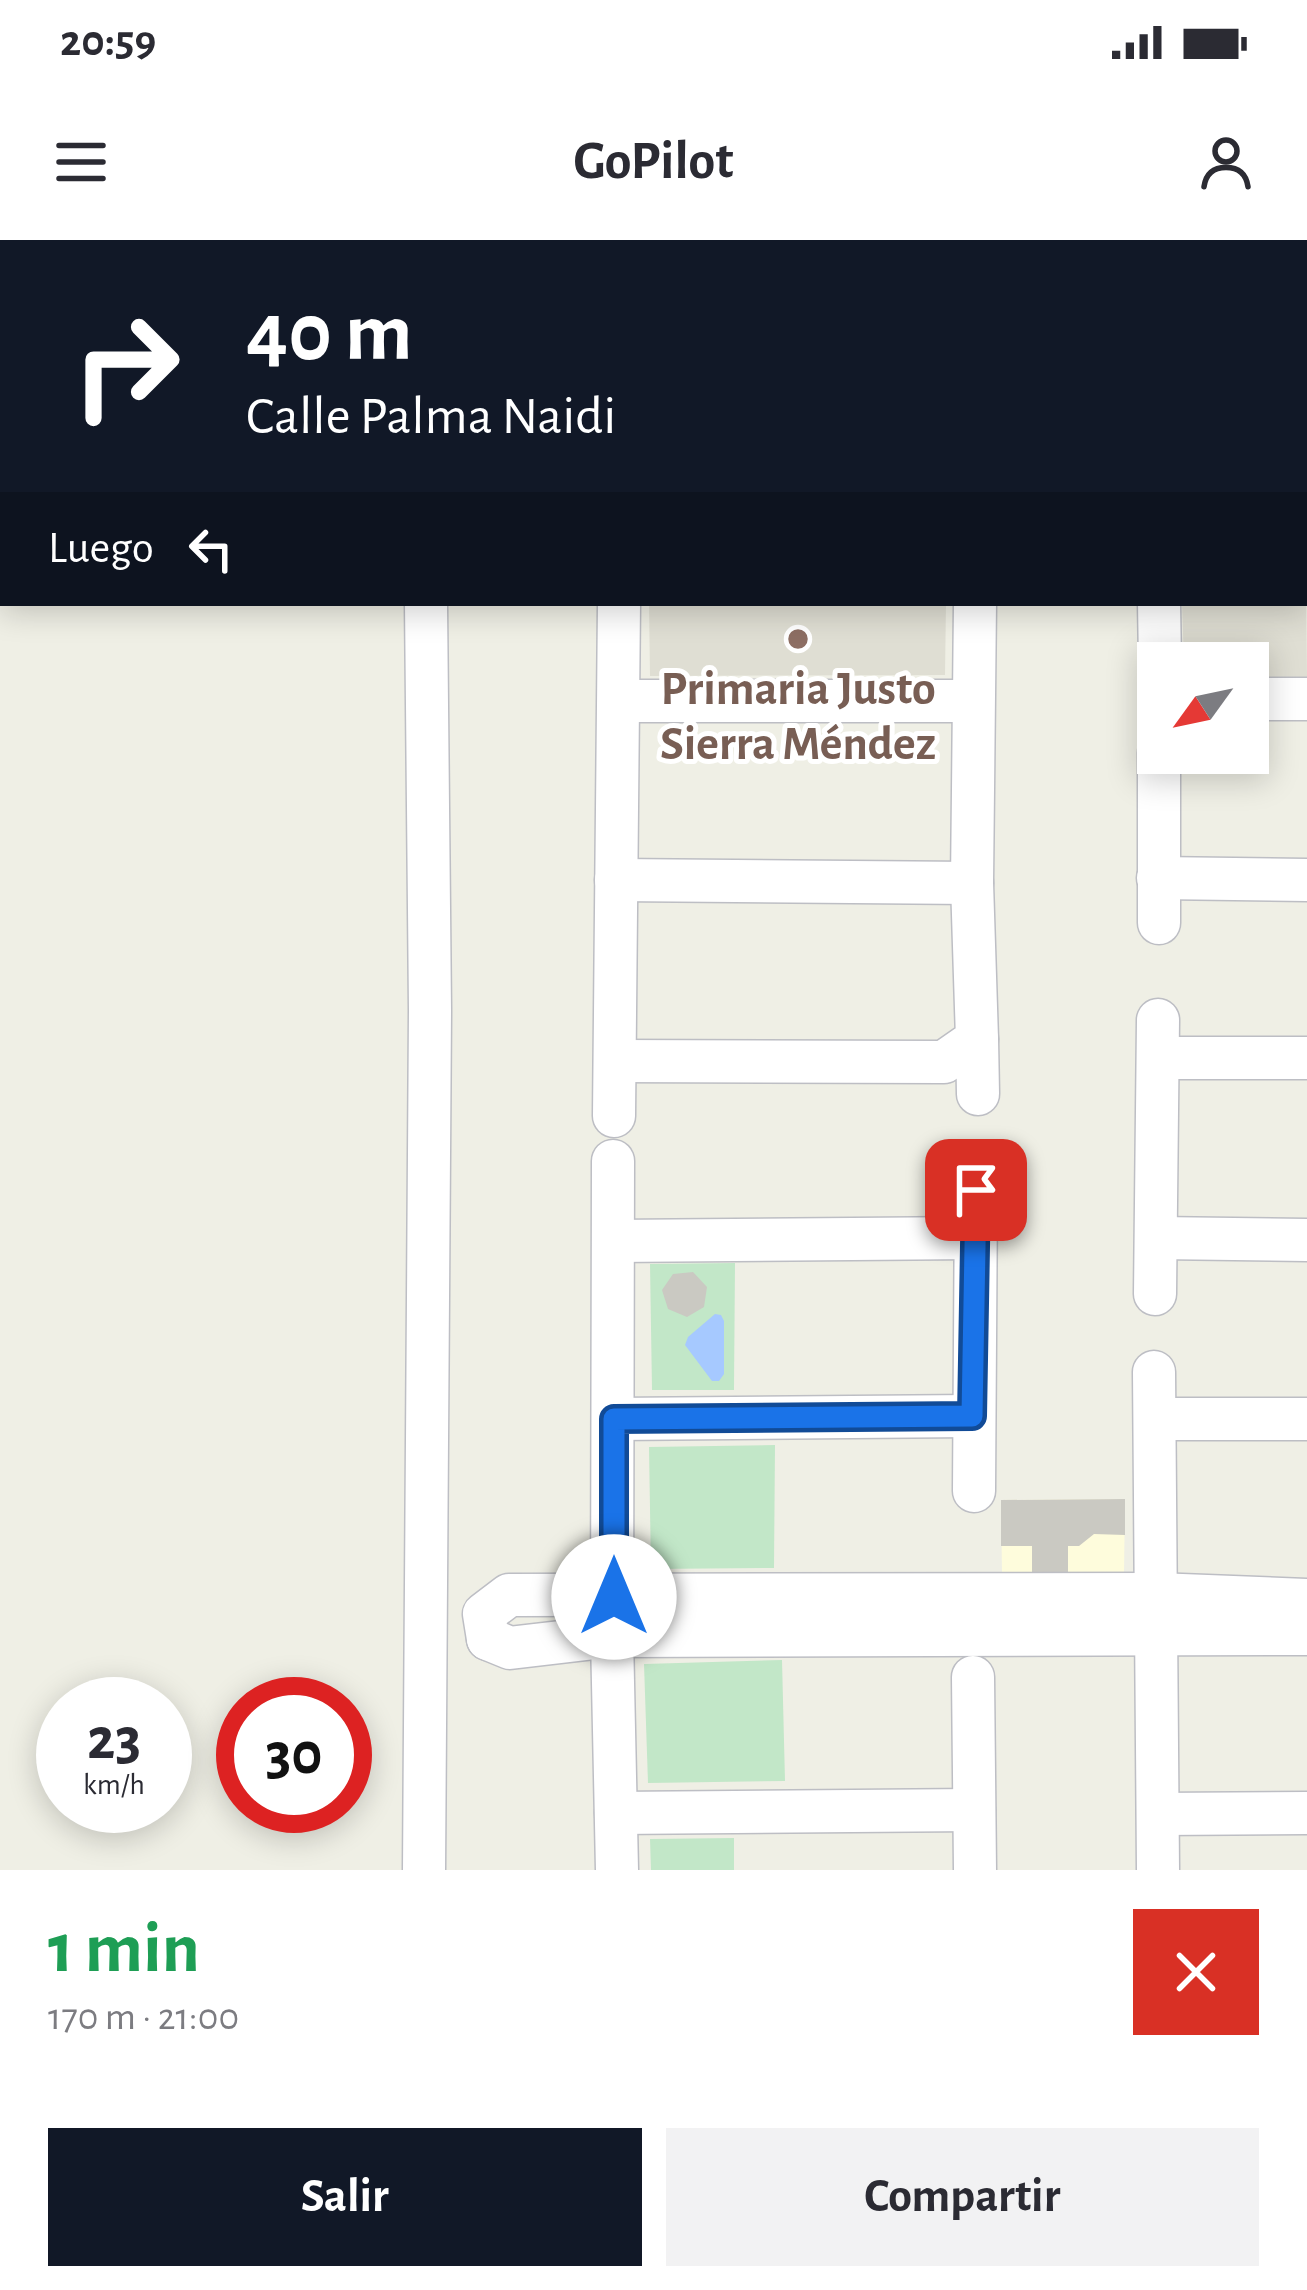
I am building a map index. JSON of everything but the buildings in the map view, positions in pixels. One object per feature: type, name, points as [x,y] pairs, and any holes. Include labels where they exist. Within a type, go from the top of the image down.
[{"type":"street","points":[[424,1870],[430,988],[426,606]]},
{"type":"street","points":[[614,1116],[619,606]]},
{"type":"street","points":[[974,606],[971,884],[978,1094]]},
{"type":"street","points":[[1160,606],[1160,642]]},
{"type":"street","points":[[1269,699],[1307,699]]},
{"type":"street","points":[[620,701],[972,701]]},
{"type":"street","points":[[1159,923],[1160,774]]},
{"type":"street","points":[[1158,878],[1307,880]]},
{"type":"street","points":[[616,880],[971,884]]},
{"type":"street","points":[[615,1061],[944,1062],[977,1039]]},
{"type":"street","points":[[1155,1294],[1158,1039],[1307,1058]]},
{"type":"street","points":[[614,1160],[617,1870]]},
{"type":"street","points":[[974,1491],[976,1190]]},
{"type":"street","points":[[614,1241],[974,1238]]},
{"type":"street","points":[[1157,1238],[1307,1240]]},
{"type":"street","points":[[1154,1372],[1157,1870]]},
{"type":"street","points":[[614,1419],[972,1416]]},
{"type":"street","points":[[1155,1419],[1307,1419]]},
{"type":"street","points":[[426,1652],[488,1639],[484,1614],[508,1594],[613,1617],[1155,1636],[1307,1634]]},
{"type":"street","points":[[613,1617],[1156,1594],[1307,1600]]},
{"type":"street","points":[[974,1677],[974,1870]]},
{"type":"street","points":[[616,1813],[974,1810]]},
{"type":"street","points":[[1158,1814],[1307,1813]]},
{"type":"shaded area","name":"Primaria Justo Sierra Méndez","points":[[649,606],[946,606],[945,675],[650,676]]},
{"type":"shaded area","points":[[1182,606],[1306,606],[1307,678],[1269,678],[1269,642],[1183,642]]},
{"type":"shaded area","points":[[1125,1499],[1124,1572],[1002,1573],[1001,1500]]},
{"type":"green space","points":[[735,1263],[734,1390],[652,1390],[650,1264]]},
{"type":"green space","points":[[775,1445],[774,1568],[651,1569],[649,1447]]},
{"type":"green space","points":[[782,1660],[785,1781],[648,1783],[644,1664]]},
{"type":"green space","points":[[734,1838],[734,1870],[651,1870],[650,1839]]},
{"type":"water","points":[[715,1314],[724,1321],[724,1374],[719,1381],[712,1381],[685,1345]]},
{"type":"place","name":"Primaria Justo Sierra Méndez","points":[[798,639]]},
{"type":"route","points":[[614,1597],[614,1419],[972,1416],[976,1190]]}]
